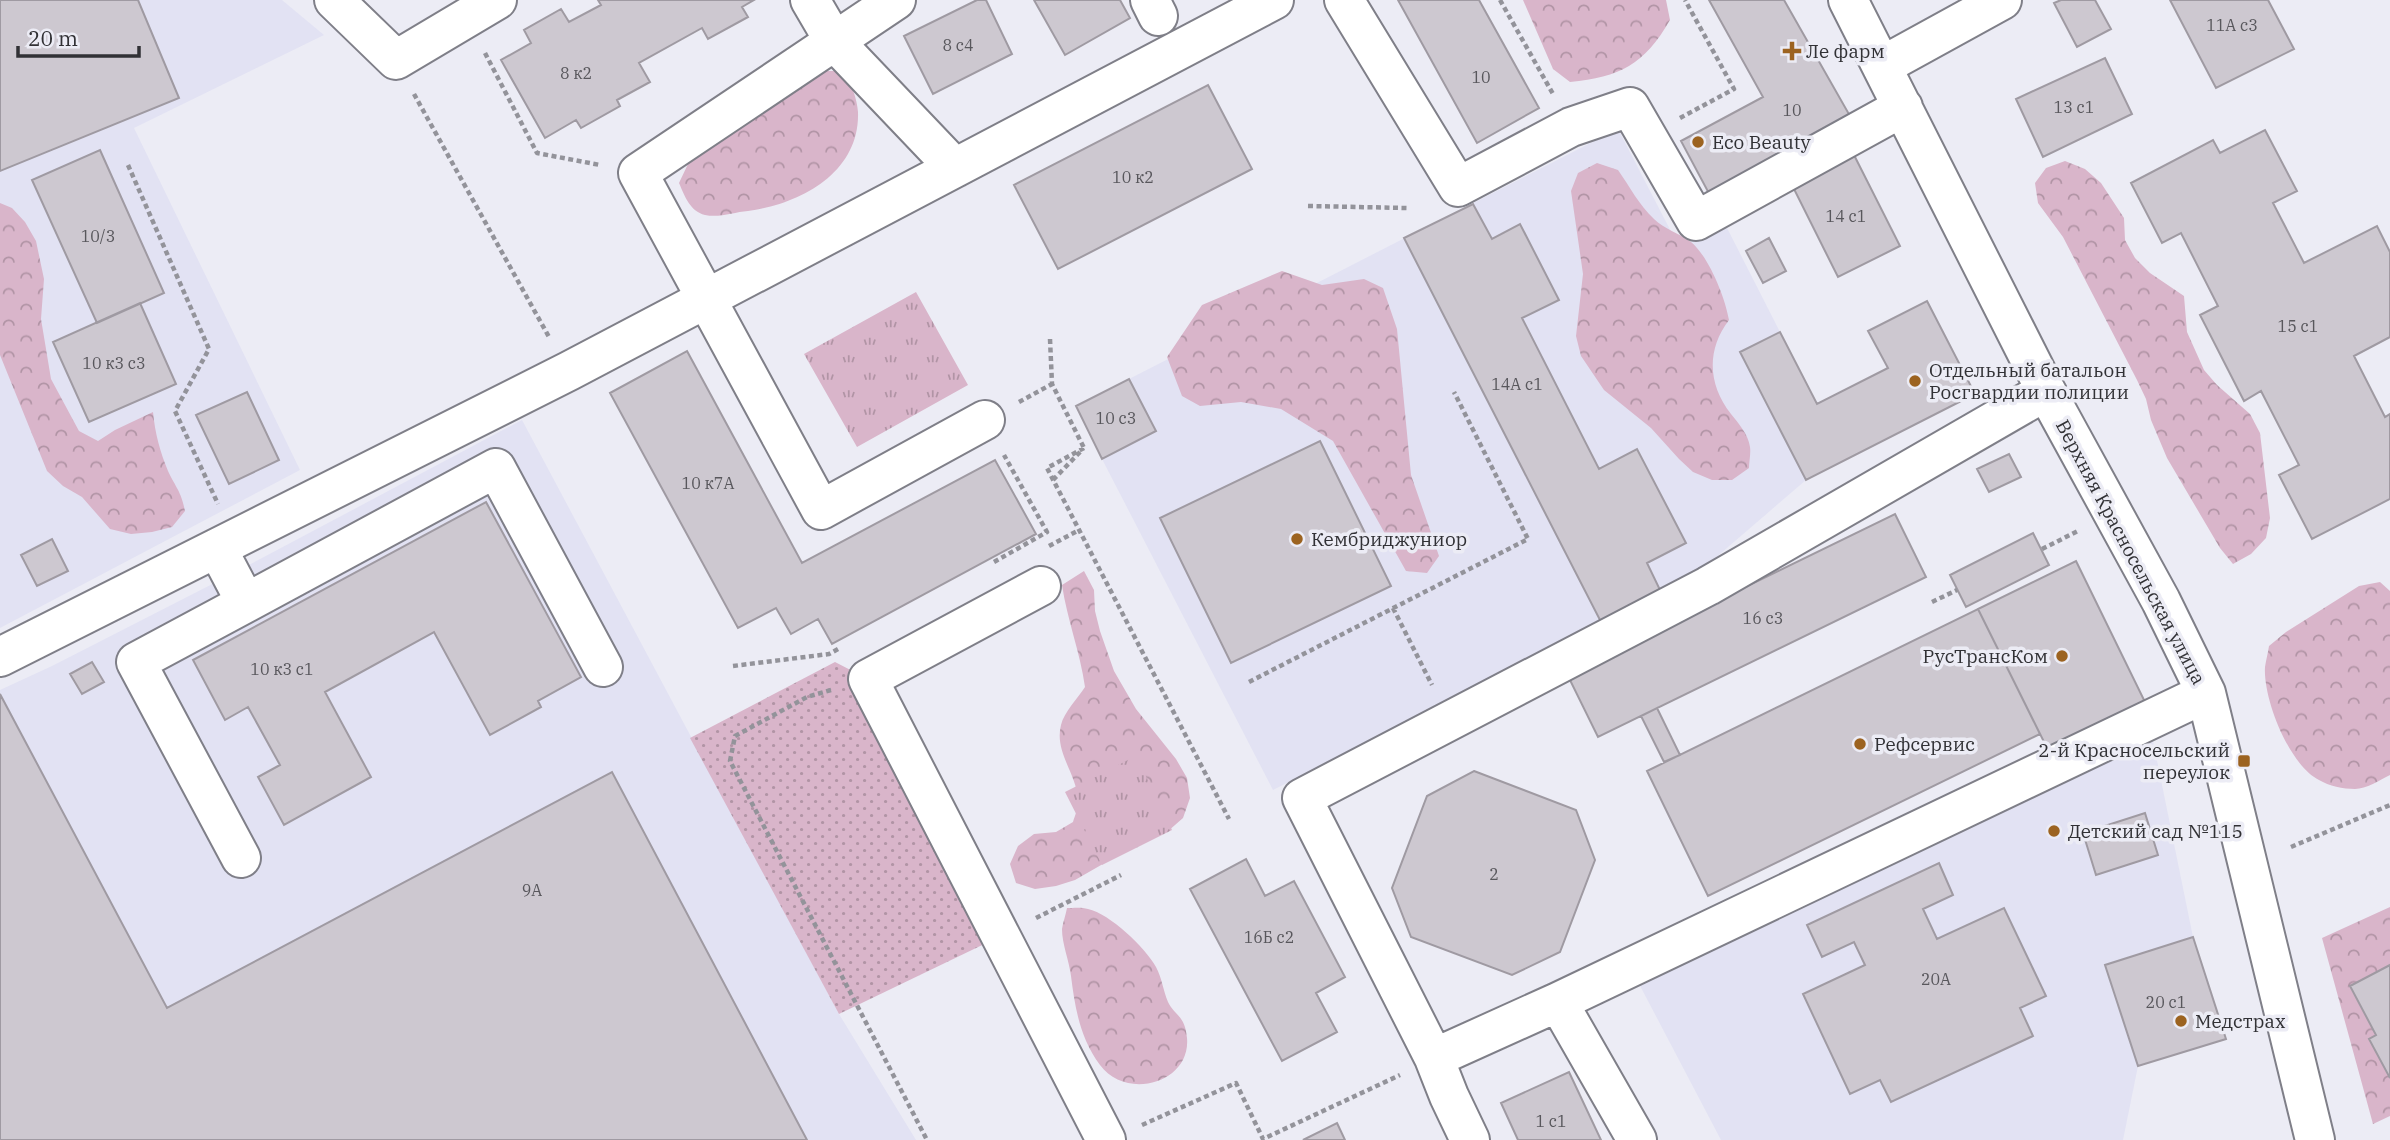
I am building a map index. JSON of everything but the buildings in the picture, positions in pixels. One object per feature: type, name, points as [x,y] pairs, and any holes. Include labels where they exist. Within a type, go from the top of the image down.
[{"type":"street","points":[[334,0],[396,60],[482,9]]},
{"type":"street","points":[[810,0],[834,41],[956,168]]},
{"type":"street","points":[[896,0],[638,173],[821,510],[1001,411]]},
{"type":"street","points":[[0,657],[569,371],[1274,0]]},
{"type":"street","points":[[1344,0],[1458,187],[1571,127],[1630,107],[1696,221],[1903,107]]},
{"type":"street","name":"Верхняя Красносельская улица","points":[[1848,0],[2046,391],[2161,601],[2206,693],[2315,1140]]},
{"type":"street","points":[[1882,66],[2002,0]]},
{"type":"street","points":[[1470,1140],[1434,1058],[1302,798],[1708,586],[2046,391]]},
{"type":"street","points":[[241,858],[136,662],[496,468],[603,667]]},
{"type":"street","points":[[226,544],[246,603]]},
{"type":"street","points":[[1041,586],[868,679],[1120,1135]]},
{"type":"street","points":[[1434,1058],[1558,1002],[2206,693]]},
{"type":"street","points":[[1558,1002],[1637,1140]]},
{"type":"path","points":[[1500,0],[1571,127]]},
{"type":"path","points":[[1648,135],[1734,89],[1685,0]]},
{"type":"path","points":[[482,9],[537,153],[638,173]]},
{"type":"path","points":[[396,60],[569,371]]},
{"type":"path","points":[[128,165],[209,349],[175,411],[226,544]]},
{"type":"path","points":[[1308,206],[1407,208]]},
{"type":"path","points":[[1050,339],[1052,384],[1084,448]]},
{"type":"path","points":[[984,568],[1047,532],[1001,411],[1052,384]]},
{"type":"path","points":[[1249,682],[1528,539],[1454,392]]},
{"type":"path","points":[[1084,448],[1046,468],[1229,819]]},
{"type":"path","points":[[1053,480],[1084,448]]},
{"type":"path","points":[[1047,547],[1079,530]]},
{"type":"path","points":[[2042,549],[2079,530]]},
{"type":"path","points":[[1932,601],[1957,590]]},
{"type":"path","points":[[1393,608],[1436,692]]},
{"type":"path","points":[[733,666],[829,654],[841,647]]},
{"type":"path","points":[[868,679],[807,697],[735,736],[730,761],[927,1140]]},
{"type":"path","points":[[2291,847],[2390,805]]},
{"type":"path","points":[[1058,907],[1121,875]]},
{"type":"path","points":[[1120,1135],[1236,1083],[1263,1139],[1434,1058]]},
{"type":"shaded area","points":[[0,0],[282,0],[324,35],[134,128],[300,470],[0,628]]},
{"type":"shaded area","points":[[1618,129],[1679,247],[1725,224],[1780,332],[1740,352],[1806,480],[1699,572],[1273,790],[1102,459],[1156,431],[1129,379]]},
{"type":"shaded area","points":[[522,420],[839,1014],[916,1140],[0,1140],[0,690],[230,575]]},
{"type":"shaded area","name":"Детский сад №115","points":[[2150,726],[2193,937],[2106,965],[2138,1066],[2123,1140],[1721,1140],[1637,980]]},
{"type":"green space","points":[[1523,0],[1666,0],[1670,20],[1650,48],[1629,66],[1603,77],[1570,82],[1553,69]]},
{"type":"green space","points":[[825,71],[845,71],[858,112],[856,133],[849,152],[838,168],[806,193],[768,207],[716,216],[705,215],[692,207],[679,183],[688,164],[720,136]]},
{"type":"green space","points":[[2065,161],[2085,169],[2101,183],[2124,218],[2125,240],[2135,258],[2150,273],[2184,296],[2187,332],[2204,370],[2250,414],[2260,433],[2270,518],[2266,538],[2251,554],[2233,564],[2220,548],[2167,458],[2137,380],[2063,237],[2038,203],[2035,183],[2046,168]]},
{"type":"green space","points":[[1597,163],[1618,170],[1654,219],[1698,249],[1715,278],[1729,320],[1716,343],[1713,355],[1714,379],[1723,403],[1745,433],[1750,449],[1749,468],[1732,480],[1712,480],[1693,472],[1651,428],[1604,390],[1581,356],[1576,336],[1583,274],[1571,191],[1578,173]]},
{"type":"green space","points":[[0,203],[12,208],[25,222],[36,241],[44,279],[41,319],[51,379],[79,431],[98,441],[153,412],[163,457],[185,511],[172,527],[131,534],[110,529],[82,497],[63,486],[47,471],[0,355]]},
{"type":"green space","points":[[1282,271],[1322,285],[1364,279],[1383,288],[1397,329],[1411,475],[1439,556],[1427,573],[1406,571],[1333,441],[1281,409],[1241,402],[1200,406],[1182,396],[1167,357],[1202,305]]},
{"type":"green space","points":[[916,292],[968,385],[857,447],[804,354]]},
{"type":"green space","points":[[1084,571],[1094,590],[1095,611],[1114,671],[1136,709],[1176,759],[1187,778],[1190,798],[1183,818],[1167,832],[1129,849],[1075,880],[1035,889],[1016,883],[1010,864],[1018,846],[1034,834],[1056,832],[1073,822],[1078,805],[1077,790],[1063,754],[1060,735],[1065,715],[1085,687],[1062,585]]},
{"type":"green space","points":[[2380,582],[2390,591],[2390,775],[2364,788],[2341,788],[2323,782],[2308,772],[2288,746],[2268,696],[2265,667],[2269,646],[2286,632],[2359,586]]},
{"type":"green space","points":[[835,662],[868,679],[1001,936],[839,1014],[690,738]]},
{"type":"green space","points":[[1136,756],[1172,830],[1102,865],[1065,792]]},
{"type":"green space","points":[[2390,907],[2390,965],[2350,987],[2376,1035],[2369,1039],[2390,1078],[2390,1116],[2373,1124],[2322,938]]},
{"type":"green space","points":[[1067,908],[1086,908],[1106,917],[1135,941],[1156,967],[1168,1002],[1182,1020],[1187,1038],[1185,1054],[1179,1066],[1168,1076],[1155,1082],[1125,1082],[1111,1076],[1093,1055],[1074,1000],[1063,940],[1062,929]]},
{"type":"place","name":"Ле фарм","points":[[1792,51]]},
{"type":"place","name":"Eco Beauty","points":[[1698,142]]},
{"type":"place","name":"Отдельный батальон Росгвардии полиции","points":[[1915,381]]},
{"type":"place","name":"Кембриджуниор","points":[[1297,539]]},
{"type":"place","name":"РусТрансКом","points":[[2062,656]]},
{"type":"place","name":"Рефсервис","points":[[1860,744]]},
{"type":"place","name":"2-й Красносельский переулок","points":[[2244,761]]},
{"type":"place","name":"Детский сад №115","points":[[2054,831]]},
{"type":"place","name":"Медстрах","points":[[2181,1021]]}]
